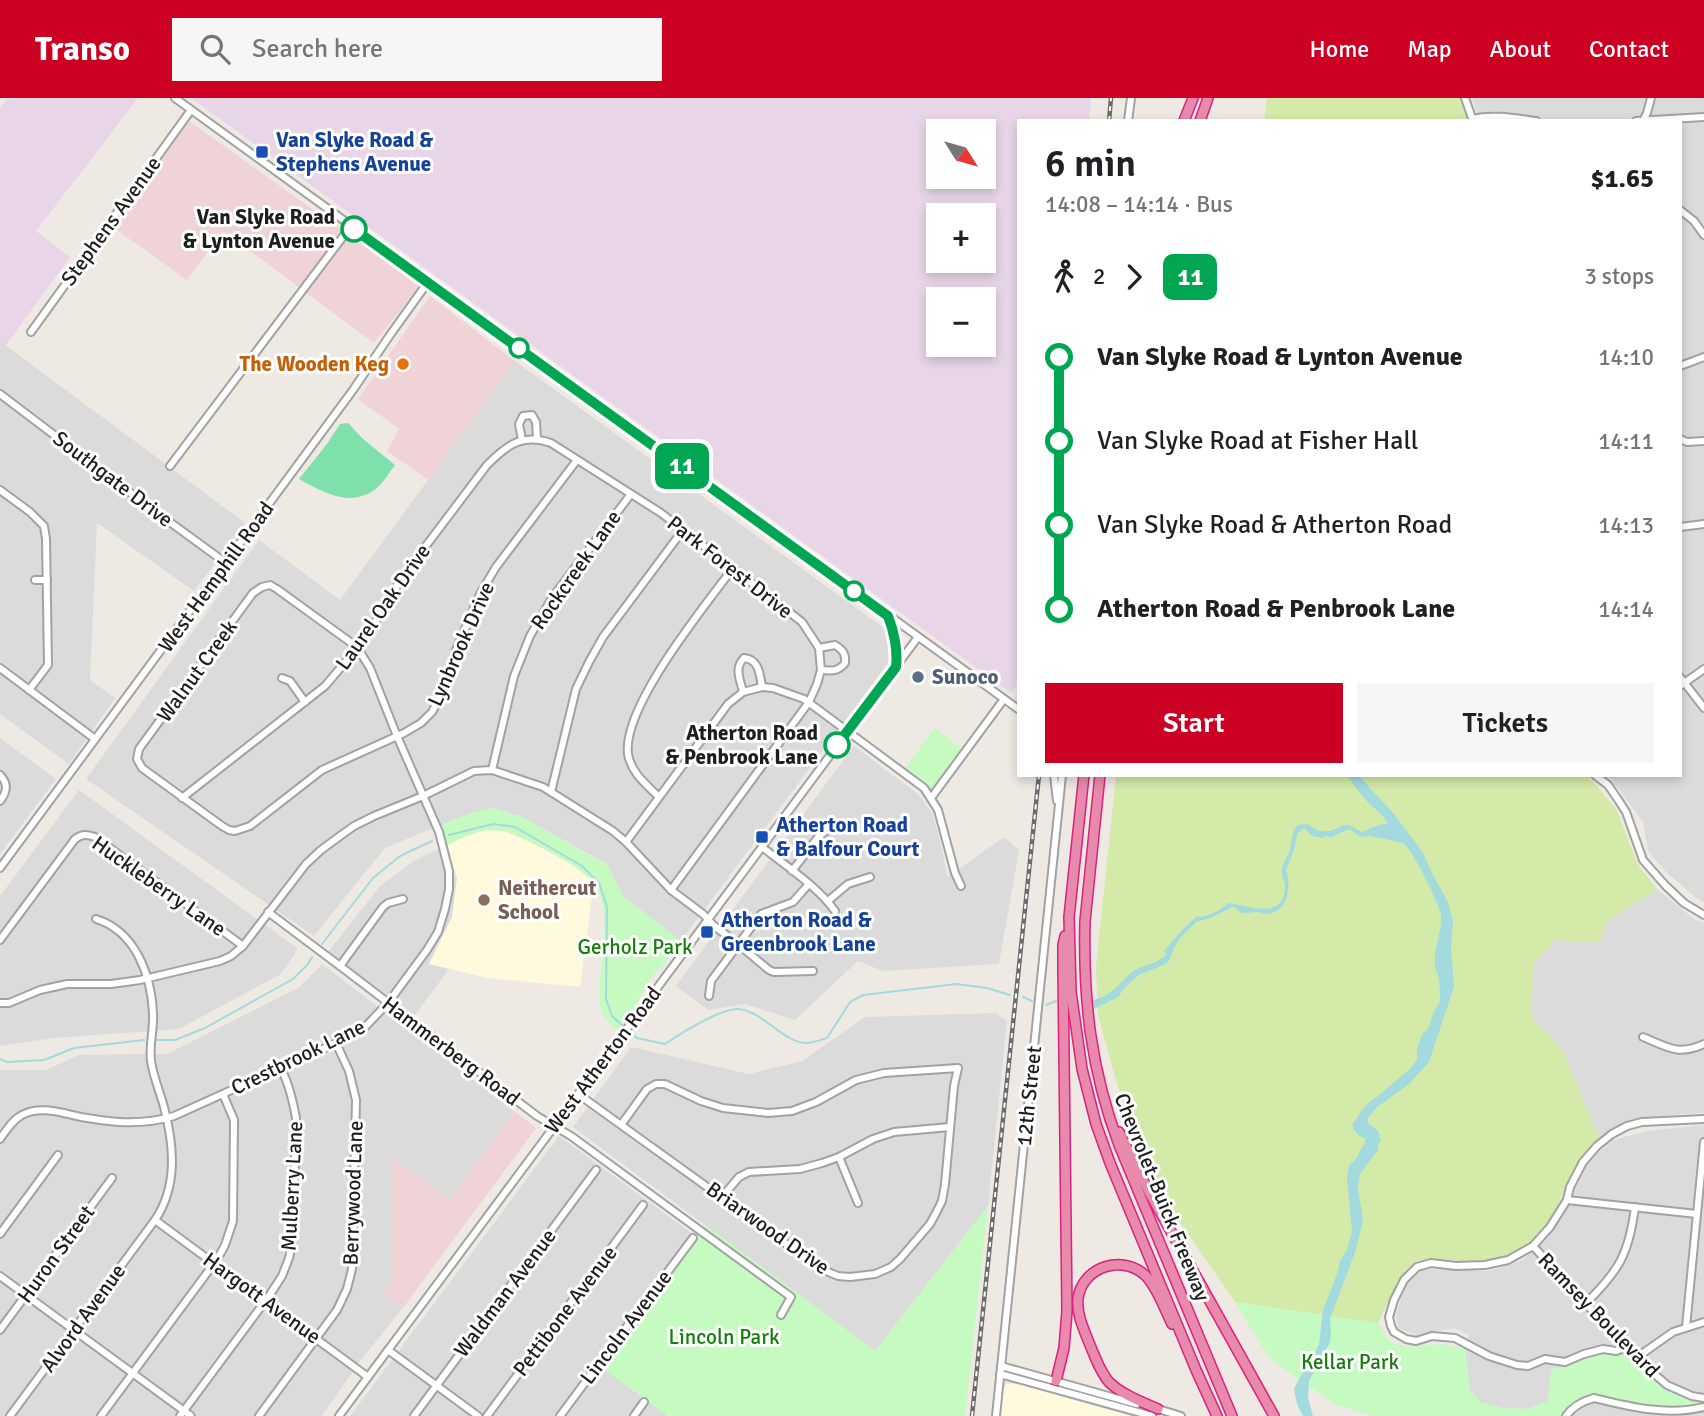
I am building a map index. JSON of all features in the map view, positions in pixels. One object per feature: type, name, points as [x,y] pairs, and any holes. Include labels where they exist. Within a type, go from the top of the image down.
[{"type":"highway","points":[[1185,118],[1192,98]]},
{"type":"highway","points":[[1201,119],[1208,98]]},
{"type":"highway","name":"Chevrolet-Buick Freeway","points":[[1084,777],[1069,917],[1073,1010],[1078,1049],[1090,1102],[1110,1163],[1217,1414]]},
{"type":"highway","name":"Chevrolet-Buick Freeway","points":[[1100,777],[1085,921],[1084,976],[1094,1058],[1116,1138],[1233,1416]]},
{"type":"highway","points":[[1056,1381],[1064,1348],[1066,1321],[1063,945],[1069,917]]},
{"type":"highway","points":[[1104,1100],[1154,1201],[1274,1416]]},
{"type":"highway","points":[[1153,1414],[1113,1386],[1100,1368],[1078,1306],[1080,1290],[1090,1276],[1100,1269],[1117,1265],[1129,1266],[1144,1274],[1156,1290],[1196,1370]]},
{"type":"street","points":[[174,98],[1017,708]]},
{"type":"street","points":[[1128,119],[1131,98]]},
{"type":"street","points":[[1465,98],[1473,119]]},
{"type":"street","points":[[1644,119],[1651,98]]},
{"type":"street","name":"Stephens Avenue","points":[[31,332],[191,110]]},
{"type":"street","points":[[1476,119],[1484,116],[1522,119]]},
{"type":"street","points":[[1664,119],[1704,117]]},
{"type":"street","points":[[1682,212],[1694,221],[1704,235]]},
{"type":"street","points":[[170,466],[351,226]]},
{"type":"street","name":"West Hemphill Road","points":[[0,868],[354,390],[428,282]]},
{"type":"street","points":[[1682,365],[1704,357]]},
{"type":"street","name":"Southgate Drive","points":[[0,394],[226,563]]},
{"type":"street","points":[[532,415],[535,419],[537,438],[522,440],[519,424],[523,416],[532,415]]},
{"type":"street","name":"Park Forest Drive","points":[[537,438],[551,443],[661,513],[802,622],[819,648],[835,646],[842,650],[845,663],[839,669],[821,670]]},
{"type":"street","name":"Laurel Oak Drive","points":[[183,798],[326,686],[380,615],[401,579],[488,465],[504,449],[522,440]]},
{"type":"street","points":[[1682,440],[1704,442]]},
{"type":"street","name":"Lynbrook Drive","points":[[137,759],[142,768],[229,830],[242,829],[250,826],[322,770],[421,723],[432,712],[445,688],[456,650],[480,594],[496,567],[577,460]]},
{"type":"street","points":[[0,490],[44,526],[46,539],[48,665],[29,690]]},
{"type":"street","name":"Rockcreek Lane","points":[[492,770],[514,676],[530,636],[552,598],[631,494]]},
{"type":"street","points":[[1682,527],[1704,524]]},
{"type":"street","points":[[551,792],[576,689],[589,662],[603,637],[683,530]]},
{"type":"street","points":[[659,797],[637,775],[631,764],[628,742],[632,727],[661,667],[733,568]]},
{"type":"street","points":[[35,580],[47,580]]},
{"type":"street","name":"Crestbrook Lane","points":[[0,1139],[15,1120],[34,1111],[47,1110],[122,1122],[166,1118],[336,1043],[366,1027],[388,1003],[438,932],[449,880],[445,854],[439,832],[370,668],[357,647],[270,584],[262,587]]},
{"type":"street","name":"Walnut Creek","points":[[137,759],[139,750],[253,593],[262,587]]},
{"type":"street","points":[[888,616],[897,655],[896,667]]},
{"type":"street","name":"West Atherton Road","points":[[339,1416],[918,637]]},
{"type":"street","points":[[671,890],[809,702],[821,670],[819,648]]},
{"type":"street","points":[[743,692],[738,671],[739,663],[744,658],[757,664],[762,687]]},
{"type":"street","points":[[0,668],[94,739]]},
{"type":"street","points":[[1704,669],[1682,682],[1704,708]]},
{"type":"street","points":[[282,678],[290,681],[305,702]]},
{"type":"street","points":[[626,842],[728,704],[743,692],[762,687],[773,688],[809,702],[924,788],[938,810],[961,886]]},
{"type":"street","points":[[931,798],[1004,699]]},
{"type":"street","points":[[0,1003],[9,1003],[40,990],[67,984],[111,984],[220,961],[231,956],[243,946],[306,864],[321,850],[354,827],[474,771],[492,770],[543,787],[613,831],[671,890],[769,970],[813,971]]},
{"type":"street","points":[[0,775],[6,786],[0,801]]},
{"type":"street","points":[[1054,777],[1059,810]]},
{"type":"street","name":"12th Street","points":[[996,1416],[1062,777]]},
{"type":"street","points":[[1598,777],[1608,785],[1626,812],[1643,860],[1665,885],[1695,911],[1704,915]]},
{"type":"street","points":[[792,871],[819,836],[832,826]]},
{"type":"street","name":"Huckleberry Lane","points":[[0,940],[75,839],[83,835],[95,837],[243,946]]},
{"type":"street","points":[[762,848],[828,901],[835,911]]},
{"type":"street","points":[[828,901],[848,884],[870,877]]},
{"type":"street","points":[[709,996],[710,981],[761,914],[793,902],[808,885]]},
{"type":"street","points":[[340,966],[383,907],[388,903],[404,900]]},
{"type":"street","name":"Hammerberg Road","points":[[268,912],[537,1116],[571,1136],[791,1297],[781,1315]]},
{"type":"street","name":"Alvord Avenue","points":[[10,1416],[155,1220],[167,1199],[171,1182],[173,1161],[169,1125],[152,1063],[150,1042],[153,1013],[146,978],[130,941],[114,926],[96,919]]},
{"type":"street","points":[[1643,1037],[1680,1050],[1704,1044]]},
{"type":"street","name":"Berrywood Lane","points":[[259,1416],[337,1310],[347,1289],[352,1269],[356,1100],[349,1070],[336,1043]]},
{"type":"street","name":"Mulberry Lane","points":[[182,1413],[265,1301],[282,1276],[289,1258],[293,1239],[296,1118],[293,1100],[280,1068]]},
{"type":"street","name":"Briarwood Drive","points":[[578,1094],[621,1125],[826,1271],[850,1277],[875,1274],[891,1267],[930,1224],[942,1201],[958,1068],[884,1073],[856,1080],[804,1107],[768,1113],[723,1108],[665,1084],[656,1084],[647,1088],[621,1125]]},
{"type":"street","points":[[101,1416],[225,1245],[233,1221],[234,1120],[223,1094]]},
{"type":"street","points":[[1627,1346],[1615,1350],[1603,1349],[1565,1362],[1545,1359],[1528,1366],[1489,1356],[1455,1338],[1433,1336],[1416,1341],[1406,1339],[1391,1326],[1389,1317],[1404,1280],[1417,1267],[1431,1263],[1485,1265],[1508,1260],[1533,1246],[1550,1227],[1567,1200],[1570,1187],[1583,1162],[1612,1134],[1642,1122],[1704,1119]]},
{"type":"street","points":[[722,1197],[739,1177],[749,1172],[800,1169],[839,1157],[873,1139],[894,1132],[950,1127]]},
{"type":"street","points":[[1686,1327],[1704,1142]]},
{"type":"street","points":[[0,1234],[58,1155]]},
{"type":"street","points":[[839,1157],[858,1203]]},
{"type":"street","name":"Waldman Avenue","points":[[414,1416],[596,1170]]},
{"type":"street","name":"Huron Street","points":[[0,1330],[112,1178]]},
{"type":"street","points":[[1567,1200],[1697,1214]]},
{"type":"street","name":"Pettibone Avenue","points":[[487,1416],[643,1205]]},
{"type":"street","points":[[1585,1304],[1614,1274],[1627,1249],[1635,1207]]},
{"type":"street","name":"Hargott Avenue","points":[[155,1220],[368,1377]]},
{"type":"street","name":"Lincoln Avenue","points":[[560,1416],[694,1238]]},
{"type":"street","name":"Ramsey Boulevard","points":[[1533,1246],[1636,1358],[1667,1385],[1704,1398]]},
{"type":"street","points":[[0,1276],[182,1413],[191,1416]]},
{"type":"street","points":[[1636,1358],[1673,1332],[1704,1322]]},
{"type":"street","points":[[388,1350],[478,1416]]},
{"type":"street","points":[[1001,1370],[1056,1381],[1153,1414]]},
{"type":"street","points":[[1001,1370],[1062,1391],[1153,1414],[1181,1416]]},
{"type":"street","points":[[1056,1381],[1062,1391]]},
{"type":"street","points":[[1566,1416],[1575,1406],[1594,1398],[1653,1412],[1684,1412],[1704,1407]]},
{"type":"street","points":[[634,1416],[644,1402]]},
{"type":"shaded area","points":[[8,98],[138,98],[36,231],[70,257],[6,345],[0,341],[0,109]]},
{"type":"shaded area","points":[[191,98],[1091,98],[1089,119],[1017,119],[1017,684],[1011,693]]},
{"type":"shaded area","points":[[1472,98],[1704,98],[1704,902],[1666,872],[1648,851],[1643,822],[1609,777],[1682,777],[1682,119],[1478,119]]},
{"type":"shaded area","points":[[189,121],[420,286],[374,343],[223,231],[187,280],[114,228]]},
{"type":"shaded area","points":[[430,296],[515,361],[428,480],[387,451],[399,429],[358,399]]},
{"type":"shaded area","points":[[0,341],[245,523],[194,591],[97,523],[90,680],[115,698],[69,764],[0,714]]},
{"type":"shaded area","points":[[515,361],[884,628],[891,659],[681,941],[623,896],[607,864],[520,816],[493,808],[438,826],[385,848],[314,936],[86,779],[259,540],[340,600]]},
{"type":"shaded area","points":[[0,738],[56,779],[0,854]]},
{"type":"shaded area","points":[[854,746],[919,795],[932,813],[947,877],[1004,837],[1019,850],[999,964],[883,971],[858,961],[795,1020],[745,1004],[708,1010],[676,986]]},
{"type":"shaded area","points":[[79,790],[297,948],[281,974],[179,1029],[54,1038],[0,1046],[0,896]]},
{"type":"shaded area","points":[[484,830],[509,831],[570,863],[594,882],[580,987],[488,978],[429,964],[452,917],[457,878],[446,846]]},
{"type":"shaded area","points":[[446,846],[457,878],[452,917],[429,964],[449,969],[415,1015],[328,952],[380,886],[417,859]]},
{"type":"shaded area","points":[[1657,889],[1694,919],[1704,923],[1704,1113],[1670,1115],[1619,1125],[1599,1138],[1562,1049],[1531,1018],[1533,964],[1555,940],[1600,942],[1607,921]]},
{"type":"shaded area","points":[[322,964],[514,1111],[450,1200],[393,1158],[392,1280],[383,1292],[403,1308],[360,1361],[322,1416],[0,1416],[0,1070],[46,1070],[79,1055],[167,1054],[300,987]]},
{"type":"shaded area","points":[[996,1013],[1007,1021],[988,1206],[875,1351],[573,1127],[631,1047],[749,1074],[802,1061],[865,1017]]},
{"type":"shaded area","points":[[514,1111],[536,1128],[403,1308],[383,1292],[392,1280],[392,1158],[450,1200]]},
{"type":"shaded area","points":[[1704,1125],[1704,1402],[1678,1394],[1655,1381],[1637,1363],[1623,1355],[1602,1354],[1551,1370],[1549,1401],[1526,1409],[1503,1408],[1480,1402],[1470,1390],[1465,1349],[1469,1335],[1454,1328],[1416,1335],[1398,1328],[1396,1316],[1401,1298],[1409,1280],[1423,1269],[1489,1271],[1523,1260],[1542,1243],[1562,1217],[1588,1161],[1614,1140],[1646,1131]]},
{"type":"shaded area","points":[[559,1136],[698,1238],[603,1368],[668,1416],[350,1416]]},
{"type":"shaded area","points":[[1008,1384],[1017,1384],[1130,1416],[1000,1416],[1002,1395]]},
{"type":"shaded area","points":[[1597,1396],[1656,1407],[1704,1402],[1704,1416],[1561,1416],[1569,1406],[1580,1399]]},
{"type":"green space","points":[[1267,98],[1461,98],[1467,119],[1264,119]]},
{"type":"green space","points":[[348,423],[395,465],[373,491],[354,498],[336,496],[299,479],[340,424]]},
{"type":"green space","points":[[935,728],[964,750],[932,790],[904,770]]},
{"type":"green space","points":[[1116,777],[1587,777],[1617,810],[1637,863],[1657,889],[1607,921],[1600,942],[1555,940],[1533,964],[1531,1018],[1562,1049],[1599,1138],[1581,1158],[1545,1227],[1522,1249],[1497,1259],[1468,1262],[1433,1258],[1417,1262],[1401,1278],[1378,1323],[1235,1302],[1164,1199],[1124,1109],[1098,1015],[1096,967]]},
{"type":"green space","name":"Gerholz Park","points":[[493,808],[520,816],[607,865],[623,896],[681,941],[652,976],[636,1005],[617,1030],[606,1019],[600,1007],[604,945],[603,905],[590,878],[550,852],[511,833],[481,831],[446,846],[438,826],[474,812]]},
{"type":"green space","name":"Lincoln Park","points":[[988,1206],[965,1416],[668,1416],[602,1368],[707,1226],[875,1351]]},
{"type":"green space","name":"Kellar Park","points":[[1235,1302],[1378,1323],[1389,1341],[1406,1347],[1440,1344],[1465,1349],[1470,1390],[1480,1402],[1503,1408],[1526,1409],[1548,1401],[1551,1370],[1602,1354],[1623,1355],[1637,1363],[1655,1381],[1678,1394],[1704,1402],[1704,1405],[1674,1409],[1597,1396],[1580,1399],[1569,1406],[1561,1416],[1374,1416],[1338,1406],[1267,1355]]},
{"type":"water","points":[[1348,777],[1360,777],[1395,815],[1423,853],[1448,902],[1453,922],[1451,947],[1454,987],[1429,1062],[1408,1085],[1377,1107],[1367,1119],[1378,1131],[1381,1141],[1378,1150],[1360,1174],[1358,1188],[1363,1220],[1356,1250],[1330,1319],[1330,1342],[1309,1381],[1308,1398],[1313,1416],[1303,1416],[1294,1389],[1319,1345],[1323,1310],[1352,1232],[1347,1178],[1349,1165],[1356,1159],[1365,1138],[1357,1133],[1352,1125],[1364,1107],[1409,1070],[1417,1060],[1422,1034],[1428,1029],[1440,1002],[1435,958],[1441,916],[1426,878],[1404,844],[1361,837],[1349,829],[1323,838],[1312,836],[1304,828],[1297,834],[1286,870],[1287,895],[1282,907],[1269,914],[1244,913],[1233,907],[1196,922],[1181,937],[1166,964],[1139,975],[1118,997],[1094,1009],[1093,1000],[1112,991],[1135,970],[1163,958],[1166,955],[1164,951],[1196,917],[1218,911],[1229,903],[1264,909],[1279,904],[1285,886],[1282,867],[1298,825],[1308,824],[1317,830],[1331,831],[1349,825],[1362,832],[1388,823]]},
{"type":"waterway","points":[[449,835],[493,824],[515,827],[582,866],[599,883],[607,907],[606,999],[612,1016],[624,1027]]},
{"type":"waterway","points":[[322,944],[373,878],[400,856],[432,841]]},
{"type":"waterway","points":[[157,1040],[175,1040],[205,1028],[293,979],[312,957]]},
{"type":"waterway","points":[[628,1030],[637,1038],[665,1044],[711,1017],[738,1009],[756,1015],[798,1042],[809,1043],[827,1038],[850,1002],[863,995],[956,984],[987,988],[1010,995]]},
{"type":"waterway","points":[[1023,997],[1032,1001]]},
{"type":"waterway","points":[[1046,1005],[1056,1001]]},
{"type":"waterway","points":[[0,1059],[7,1062],[44,1060],[74,1048],[144,1040]]},
{"type":"railway","points":[[1109,119],[1111,98]]},
{"type":"railway","points":[[972,1416],[1039,777]]},
{"type":"bus line","name":"11","points":[[354,229],[888,616],[897,655],[896,667],[837,745]]},
{"type":"place","name":"Van Slyke Road & Stephens Avenue","points":[[262,152]]},
{"type":"place","name":"Van Slyke Road & Lynton Avenue","points":[[354,229]]},
{"type":"place","name":"The Wooden Keg","points":[[403,364]]},
{"type":"place","name":"Sunoco","points":[[918,677]]},
{"type":"place","name":"Atherton Road & Penbrook Lane","points":[[837,745]]},
{"type":"place","name":"Atherton Road & Balfour Court","points":[[762,837]]},
{"type":"place","name":"Neithercut School","points":[[484,900]]},
{"type":"place","name":"Atherton Road & Greenbrook Lane","points":[[707,932]]}]
